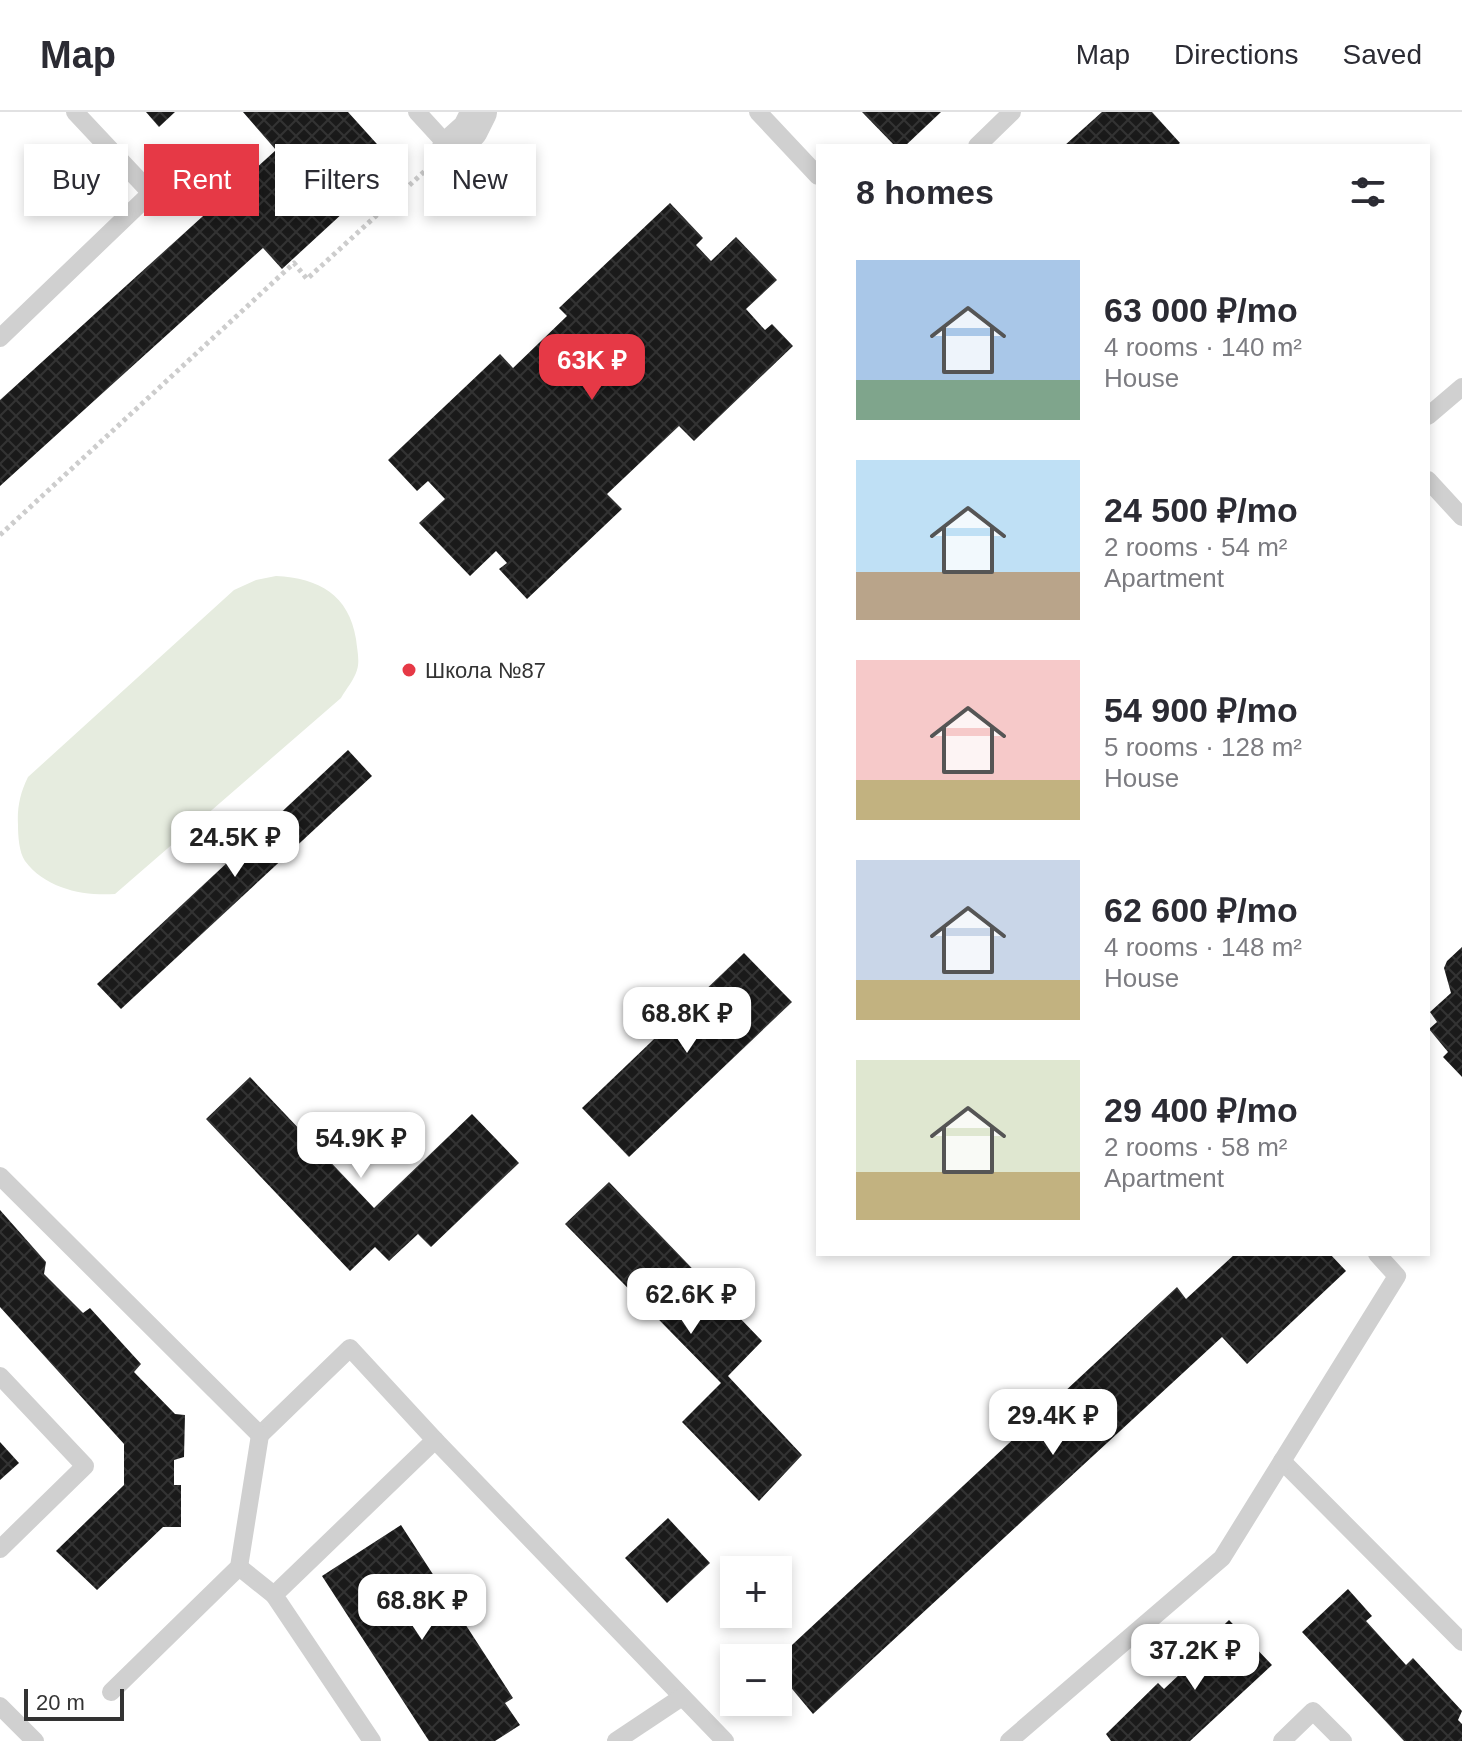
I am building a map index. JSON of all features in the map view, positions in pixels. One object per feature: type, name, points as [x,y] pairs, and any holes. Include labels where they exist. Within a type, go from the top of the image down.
[{"type":"street","points":[[454,144],[470,130],[479,112]]},
{"type":"lane","points":[[0,338],[151,193],[75,112]]},
{"type":"lane","points":[[417,112],[446,144]]},
{"type":"lane","points":[[758,112],[816,174]]},
{"type":"lane","points":[[979,144],[1012,112]]},
{"type":"lane","points":[[1430,414],[1462,387]]},
{"type":"lane","points":[[1430,482],[1462,517]]},
{"type":"lane","points":[[0,1176],[260,1435]]},
{"type":"lane","points":[[1009,1741],[1222,1558],[1397,1276],[1379,1256]]},
{"type":"lane","points":[[111,1692],[239,1567],[260,1435],[350,1348],[725,1741]]},
{"type":"lane","points":[[0,1376],[85,1466],[0,1549]]},
{"type":"lane","points":[[274,1595],[435,1440]]},
{"type":"lane","points":[[1282,1461],[1462,1642]]},
{"type":"lane","points":[[239,1567],[274,1595],[372,1741]]},
{"type":"lane","points":[[616,1741],[682,1697]]},
{"type":"lane","points":[[0,1706],[35,1741]]},
{"type":"lane","points":[[1282,1741],[1313,1711],[1343,1741]]},
{"type":"path","points":[[0,535],[294,263],[307,279],[424,172]]},
{"type":"shaded area","points":[[276,576],[318,585],[339,600],[347,611],[356,639],[358,663],[354,677],[341,698],[115,894],[90,894],[66,889],[34,871],[23,857],[18,834],[20,801],[28,777],[234,590],[256,580]]},
{"type":"building","points":[[146,112],[175,112],[159,127]]},
{"type":"building","points":[[243,112],[348,112],[377,144],[275,144],[275,149]]},
{"type":"building","points":[[862,112],[941,112],[907,144],[893,144]]},
{"type":"building","points":[[1102,112],[1152,112],[1180,143],[1179,144],[1066,144]]},
{"type":"building","points":[[275,151],[275,216],[340,216],[282,269],[263,248],[0,486],[0,400],[203,216],[259,216],[259,165]]},
{"type":"building","points":[[670,203],[703,238],[696,245],[711,261],[736,237],[777,280],[746,309],[765,330],[772,324],[793,346],[694,441],[679,426],[607,494],[622,509],[527,599],[499,569],[507,563],[496,551],[470,576],[419,523],[445,499],[428,481],[417,491],[388,460],[500,354],[513,368],[567,316],[559,308]]},
{"type":"building","points":[[348,750],[372,776],[121,1009],[97,984]]},
{"type":"building","points":[[1462,947],[1462,1077],[1443,1057],[1448,1052],[1430,1030],[1437,1022],[1430,1012],[1451,993],[1444,968]]},
{"type":"building","points":[[744,953],[792,1002],[629,1157],[582,1108]]},
{"type":"building","points":[[250,1077],[374,1208],[472,1114],[519,1163],[431,1247],[418,1234],[389,1261],[375,1247],[350,1271],[206,1119]]},
{"type":"building","points":[[609,1182],[762,1341],[728,1376],[802,1455],[759,1501],[682,1422],[721,1383],[565,1224]]},
{"type":"building","points":[[0,1210],[46,1262],[44,1274],[83,1313],[90,1308],[141,1364],[134,1372],[175,1414],[185,1415],[184,1457],[174,1460],[174,1485],[181,1485],[181,1527],[163,1527],[97,1590],[56,1551],[124,1485],[124,1444],[0,1307]]},
{"type":"building","points":[[1233,1256],[1332,1256],[1346,1271],[1247,1364],[1222,1337],[813,1714],[792,1689],[792,1645],[1177,1287],[1186,1299]]},
{"type":"building","points":[[0,1442],[19,1463],[0,1480]]},
{"type":"building","points":[[668,1518],[710,1563],[667,1603],[625,1558]]},
{"type":"building","points":[[401,1525],[513,1698],[505,1703],[520,1725],[495,1741],[429,1741],[322,1576]]},
{"type":"building","points":[[1348,1589],[1372,1616],[1366,1621],[1406,1665],[1413,1658],[1462,1711],[1458,1720],[1462,1724],[1462,1741],[1404,1741],[1302,1632]]},
{"type":"building","points":[[1229,1620],[1272,1665],[1190,1741],[1111,1741],[1106,1734],[1158,1683],[1164,1689],[1211,1645],[1207,1641]]},
{"type":"place","name":"Школа №87","points":[[409,670]]}]
